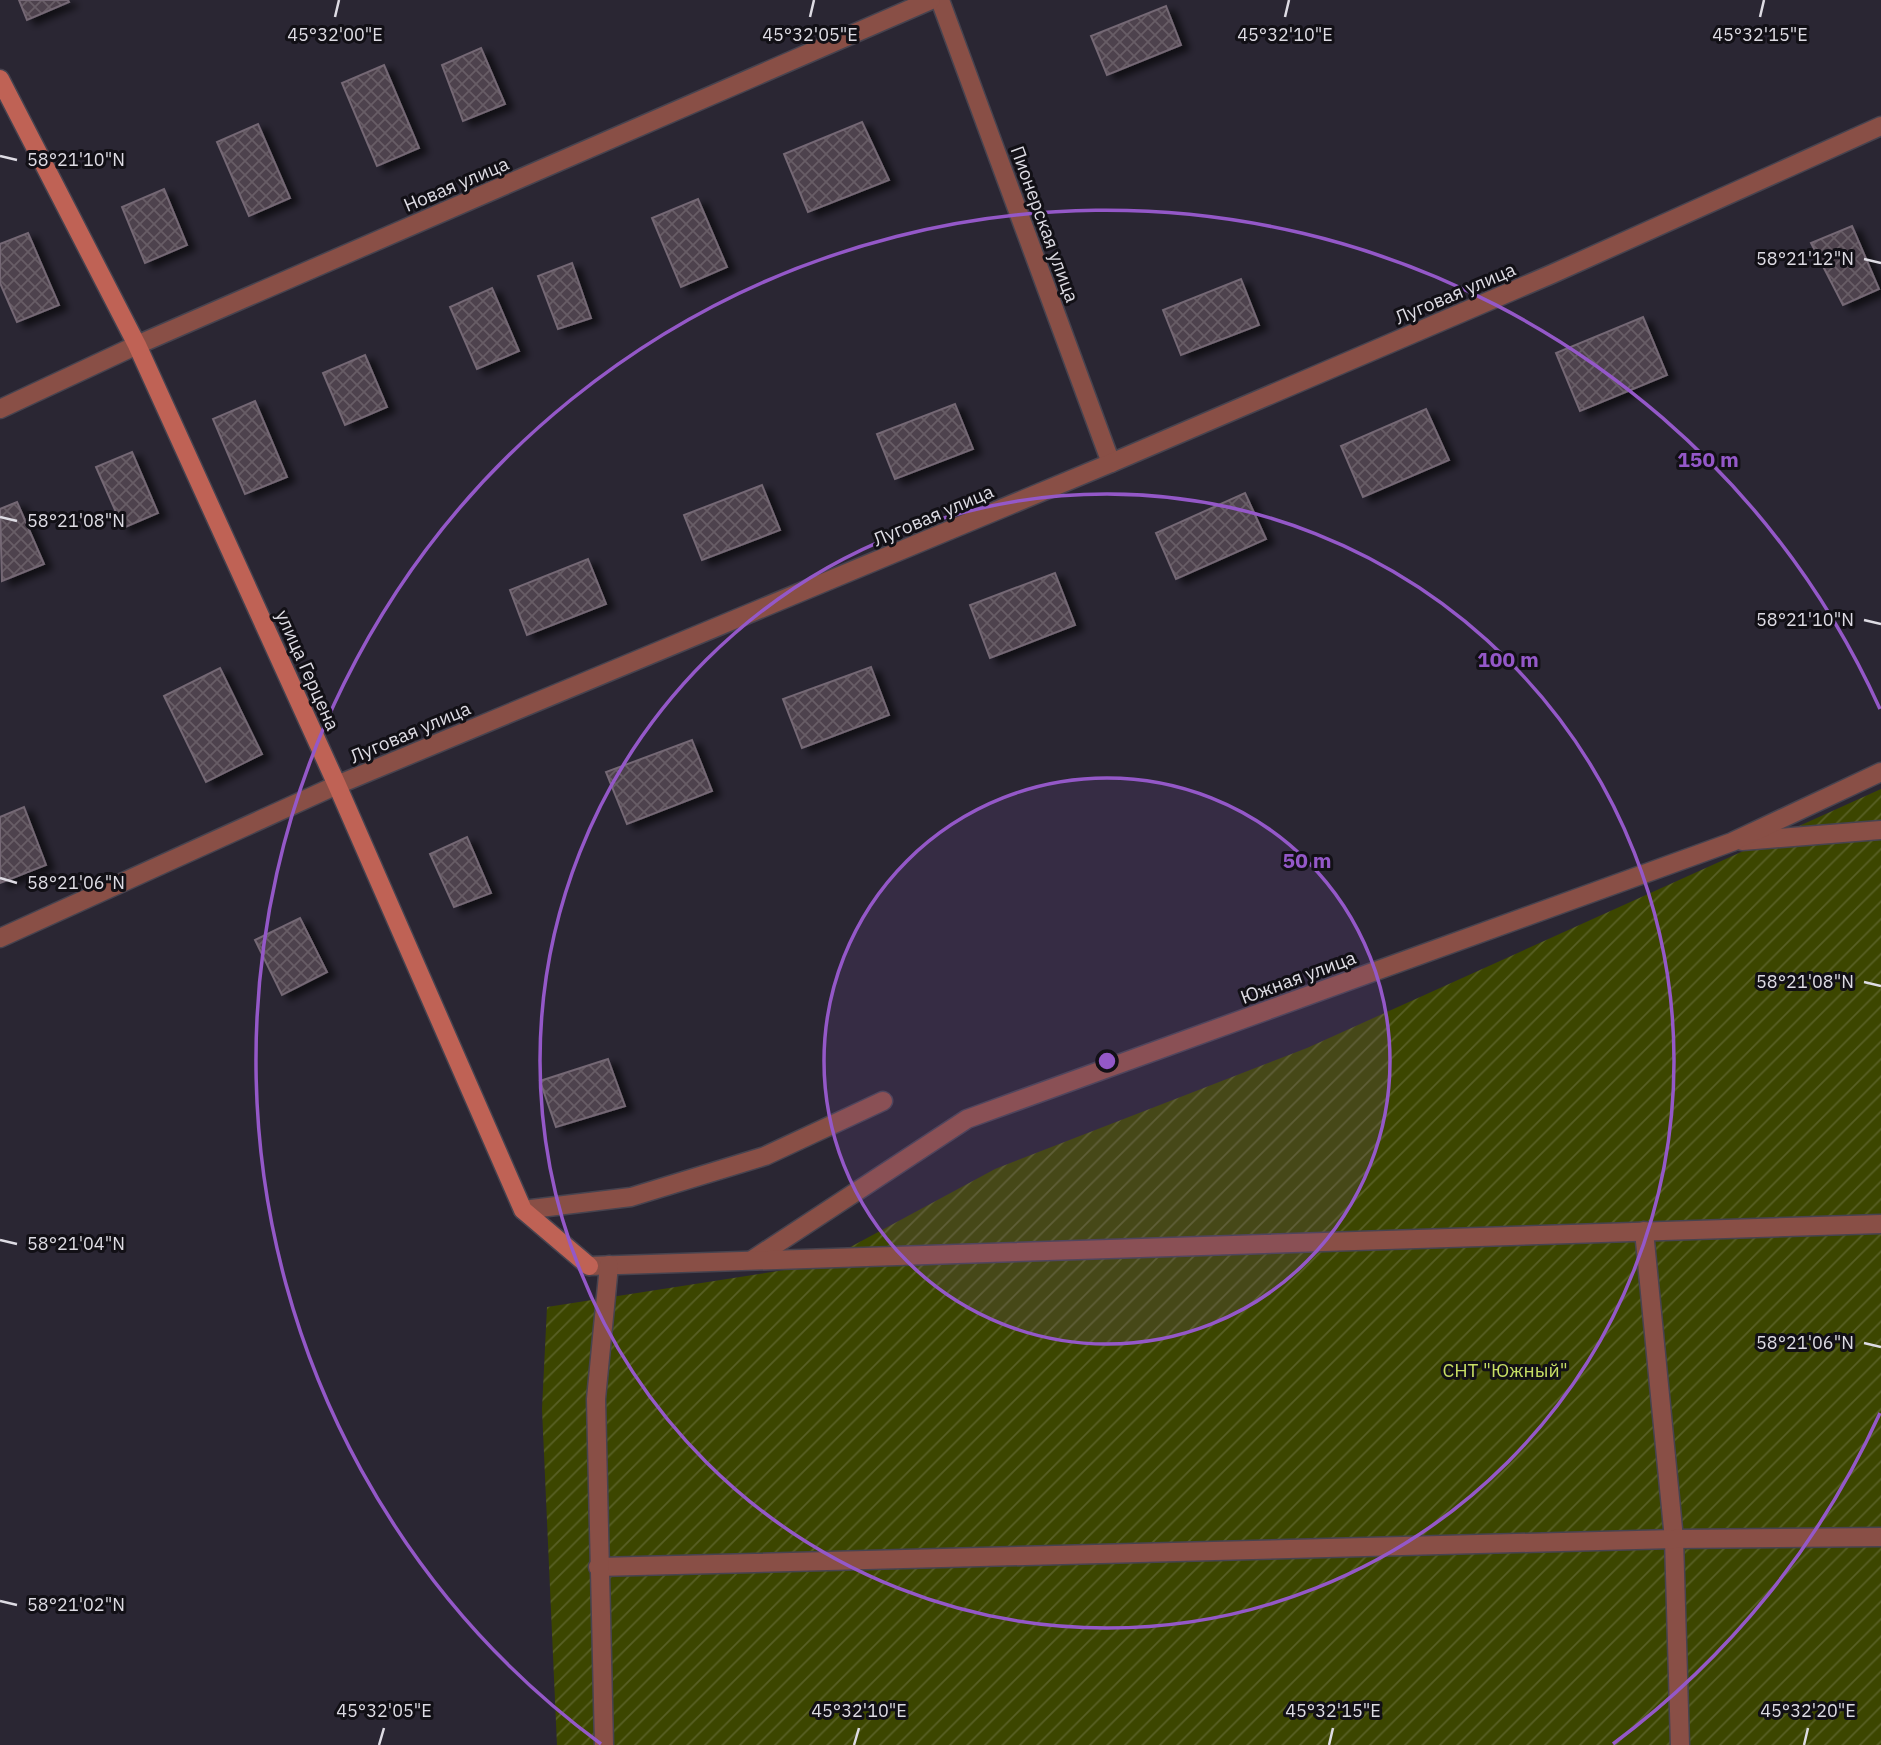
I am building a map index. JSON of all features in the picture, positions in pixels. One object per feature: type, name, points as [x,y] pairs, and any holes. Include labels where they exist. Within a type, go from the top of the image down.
[{"type":"street","name":"Новая улица","points":[[0,409],[137,345],[931,0]]},
{"type":"street","name":"Пионерская улица","points":[[940,0],[1111,463]]},
{"type":"street","name":"улица Герцена","points":[[0,79],[137,345],[337,785],[523,1210],[589,1266],[609,1265]]},
{"type":"street","name":"Луговая улица","points":[[0,938],[337,785],[1111,463],[1552,274],[1881,125]]},
{"type":"street","name":"Южная улица","points":[[751,1260],[967,1119],[1731,842],[1881,772]]},
{"type":"street","points":[[1731,842],[1881,830]]},
{"type":"street","points":[[523,1210],[631,1198],[765,1156],[883,1101]]},
{"type":"street","points":[[604,1745],[596,1399],[609,1265],[1881,1224]]},
{"type":"street","points":[[1644,1231],[1674,1539],[1680,1745]]},
{"type":"street","points":[[598,1567],[1674,1539],[1881,1537]]},
{"type":"green space","name":"СНТ \"Южный\"","points":[[1881,789],[1881,1745],[557,1745],[542,1409],[547,1307],[817,1265],[995,1169],[1307,1048]]},
{"type":"building","points":[[19,0],[68,0],[69,2],[27,20]]},
{"type":"building","points":[[1166,6],[1181,45],[1107,75],[1091,36]]},
{"type":"building","points":[[481,48],[505,104],[463,121],[442,65]]},
{"type":"building","points":[[384,65],[419,148],[377,166],[342,83]]},
{"type":"building","points":[[862,122],[889,180],[808,212],[784,154]]},
{"type":"building","points":[[258,124],[290,198],[249,216],[217,142]]},
{"type":"building","points":[[164,189],[187,245],[145,263],[122,207]]},
{"type":"building","points":[[698,199],[727,267],[681,287],[652,218]]},
{"type":"building","points":[[1852,226],[1879,289],[1843,305],[1811,243]]},
{"type":"building","points":[[28,233],[59,305],[17,322],[0,283],[0,244]]},
{"type":"building","points":[[572,263],[591,318],[558,329],[538,276]]},
{"type":"building","points":[[1241,279],[1259,325],[1181,355],[1163,310]]},
{"type":"building","points":[[492,288],[519,351],[477,369],[450,307]]},
{"type":"building","points":[[1643,317],[1667,375],[1580,411],[1556,353]]},
{"type":"building","points":[[365,355],[387,407],[345,425],[323,373]]},
{"type":"building","points":[[255,401],[287,477],[245,494],[213,419]]},
{"type":"building","points":[[955,404],[973,449],[895,479],[877,434]]},
{"type":"building","points":[[1426,409],[1449,460],[1363,497],[1341,446]]},
{"type":"building","points":[[132,452],[158,513],[123,528],[96,467]]},
{"type":"building","points":[[762,485],[780,530],[702,560],[684,515]]},
{"type":"building","points":[[1245,493],[1266,539],[1176,579],[1156,533]]},
{"type":"building","points":[[17,502],[44,564],[2,581],[0,509]]},
{"type":"building","points":[[588,559],[606,604],[527,635],[510,590]]},
{"type":"building","points":[[1055,573],[1075,625],[990,658],[970,605]]},
{"type":"building","points":[[871,667],[889,715],[802,748],[783,699]]},
{"type":"building","points":[[220,668],[262,754],[206,782],[164,696]]},
{"type":"building","points":[[692,740],[712,791],[627,824],[606,772]]},
{"type":"building","points":[[24,807],[46,865],[0,883],[0,817]]},
{"type":"building","points":[[467,837],[491,893],[454,907],[430,854]]},
{"type":"building","points":[[300,918],[327,972],[282,995],[255,940]]},
{"type":"building","points":[[608,1059],[625,1106],[556,1127],[540,1081]]}]
